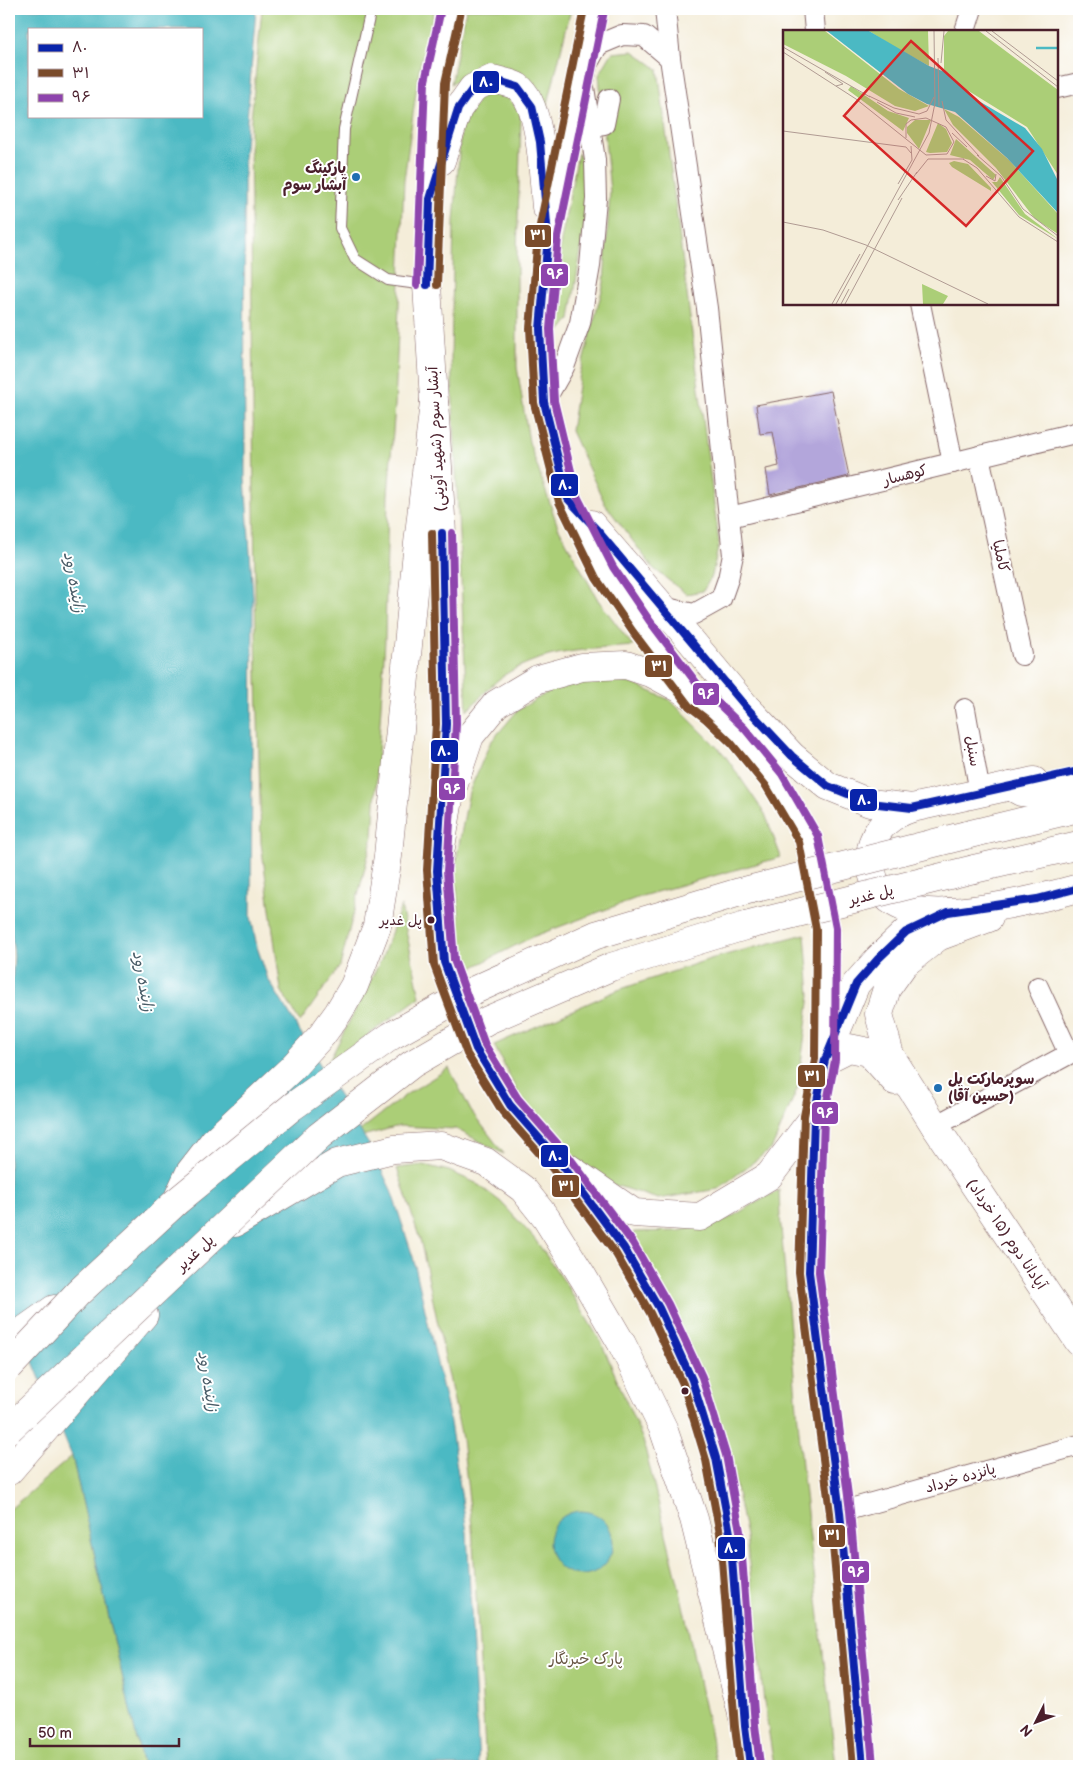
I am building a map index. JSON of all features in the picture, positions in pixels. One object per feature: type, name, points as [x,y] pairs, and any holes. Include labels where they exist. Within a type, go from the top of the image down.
[{"type":"main road","name":"آبشار سوم (شهید آوینی)","points":[[437,871],[446,724],[442,533],[427,285],[436,82],[451,9]]},
{"type":"main road","points":[[594,9],[548,236],[540,329],[544,402],[568,499],[604,572],[640,626],[696,700]]},
{"type":"main road","points":[[430,199],[458,109],[473,88],[492,79],[518,87],[532,106],[540,142],[548,236]]},
{"type":"main road","points":[[176,1202],[190,1172],[214,1141],[291,1069],[322,1035],[354,986],[377,926],[388,856],[434,402]]},
{"type":"main road","points":[[568,499],[598,531],[746,707],[792,756],[828,786],[870,803],[912,808]]},
{"type":"main road","points":[[750,1766],[745,1726],[730,1533],[716,1458],[692,1380],[659,1308],[624,1248],[560,1162],[510,1105],[476,1049],[444,962],[437,871],[449,799],[470,736],[496,704],[538,679],[582,667],[626,665],[653,674],[681,688],[712,712],[738,736],[774,780],[808,838],[826,928],[824,1060],[814,1117],[809,1272],[840,1512],[863,1766]]},
{"type":"main road","points":[[1037,899],[948,912],[904,907],[889,899],[878,887],[871,872],[870,855],[874,838],[882,824],[896,814],[912,808],[1079,771]]},
{"type":"main road","points":[[1010,786],[1021,792],[1036,793],[1079,783]]},
{"type":"main road","points":[[9,1367],[78,1293],[176,1202],[292,1107],[391,1036],[468,993],[596,935],[740,892],[1079,808]]},
{"type":"main road","name":"پل غدیر","points":[[9,1429],[319,1136],[412,1064],[488,1020],[611,967],[745,926],[1079,845]]},
{"type":"main road","points":[[935,1126],[890,1055],[879,1014],[887,988],[904,964],[938,937],[1037,899],[1079,888]]},
{"type":"main road","points":[[824,1060],[856,984],[906,932],[948,912]]},
{"type":"main road","points":[[824,1060],[849,1048],[869,1052],[935,1126]]},
{"type":"main road","points":[[560,1162],[634,1214],[700,1217],[769,1176],[814,1117]]},
{"type":"main road","name":"آپادانا دوم (۱۵ خرداد)","points":[[935,1126],[1079,1342]]},
{"type":"main road","points":[[11,1469],[212,1237],[337,1163],[394,1148],[441,1146],[486,1162],[523,1189],[546,1218],[622,1344],[663,1428],[694,1519],[745,1726]]},
{"type":"main road","points":[[9,1341],[78,1293]]},
{"type":"street","points":[[662,607],[694,614],[721,599],[733,555],[708,308],[670,58],[665,9]]},
{"type":"street","points":[[813,9],[816,30]]},
{"type":"street","points":[[965,30],[972,9]]},
{"type":"street","points":[[544,402],[564,368],[580,323],[590,266],[596,200],[594,160],[582,74],[598,45],[622,35],[644,36],[670,58]]},
{"type":"street","points":[[1058,88],[1079,83]]},
{"type":"street","points":[[590,126],[604,124],[609,99]]},
{"type":"street","points":[[920,305],[953,463]]},
{"type":"street","name":"کوهسار","points":[[730,517],[1079,432]]},
{"type":"street","name":"کاملیا","points":[[979,456],[1022,655]]},
{"type":"street","name":"سنبل","points":[[965,709],[980,793]]},
{"type":"street","points":[[935,1126],[1069,1054],[1038,987]]},
{"type":"street","name":"پانزده خرداد","points":[[840,1512],[1079,1444]]},
{"type":"lane","points":[[371,9],[344,129],[340,228],[354,258],[388,280],[427,285]]},
{"type":"green space","points":[[262,9],[435,9],[419,70],[404,180],[395,406],[388,495],[385,640],[373,836],[340,966],[300,1022],[281,990],[261,843],[255,590],[250,129]]},
{"type":"green space","points":[[466,9],[571,9],[546,112],[468,75],[451,84]]},
{"type":"green space","points":[[633,51],[658,69],[719,543],[712,576],[703,591],[686,594],[653,568],[605,504],[571,431],[580,373],[604,283],[610,192],[599,75],[612,53]]},
{"type":"green space","points":[[492,93],[510,100],[521,115],[517,254],[517,367],[529,442],[558,527],[598,600],[633,646],[568,652],[552,655],[521,666],[506,674],[491,686],[467,711],[451,359],[454,222],[461,127],[480,97]]},
{"type":"green space","points":[[578,153],[584,166],[586,219],[570,319],[557,335],[552,323],[561,241]]},
{"type":"green space","points":[[603,680],[631,683],[670,700],[724,754],[765,814],[781,857],[642,896],[532,937],[464,972],[455,866],[469,792],[490,743],[518,710],[545,694],[570,685]]},
{"type":"green space","points":[[401,906],[420,997],[327,1065],[382,958]]},
{"type":"green space","points":[[805,934],[810,995],[798,1087],[772,1148],[718,1189],[658,1199],[605,1182],[550,1137],[517,1091],[494,1045],[618,990],[710,959]]},
{"type":"green space","points":[[449,1068],[471,1111],[504,1154],[456,1129],[399,1126],[348,1140],[407,1094]]},
{"type":"green space","name":"پارک خبرنگار","points":[[424,1165],[449,1171],[476,1183],[501,1202],[534,1238],[566,1284],[601,1342],[643,1440],[680,1591],[717,1766],[486,1766],[472,1526],[462,1439],[421,1243],[397,1168]]},
{"type":"green space","points":[[779,1190],[803,1477],[836,1766],[774,1766],[764,1702],[746,1536],[730,1459],[700,1370],[633,1242],[634,1232],[678,1231],[722,1222]]},
{"type":"green space","points":[[72,1456],[143,1766],[9,1766],[9,1510]]},
{"type":"water","name":"زاینده رود","points":[[9,9],[256,9],[244,158],[245,478],[253,597],[251,917],[257,947],[268,979],[371,1148],[391,1190],[413,1257],[449,1416],[467,1532],[479,1766],[143,1766],[72,1456],[9,1304],[9,1026],[14,956],[9,910]]},
{"type":"water","points":[[575,1511],[587,1511],[604,1520],[611,1531],[613,1543],[611,1555],[604,1566],[587,1575],[575,1575],[563,1570],[554,1561],[549,1549],[549,1537],[554,1525],[563,1516]]},
{"type":"building","points":[[831,391],[849,476],[770,495],[766,469],[779,466],[773,432],[760,434],[756,405]]},
{"type":"transit line","name":"۹۶","points":[[417,285],[425,81],[441,9]]},
{"type":"transit line","name":"۳۱","points":[[584,9],[538,235],[530,328],[534,403],[559,502],[596,578],[633,632],[689,706],[731,743],[766,786],[799,842],[816,929],[815,1059],[804,1116],[799,1272],[830,1513],[853,1766]]},
{"type":"transit line","name":"۳۱","points":[[437,285],[445,83],[461,11]]},
{"type":"transit line","name":"۹۶","points":[[604,11],[558,237],[550,329],[554,401],[577,496],[613,567],[649,620],[704,693],[719,704],[745,729],[782,774],[818,836],[836,928],[835,1060],[824,1118],[819,1272],[850,1511],[873,1765]]},
{"type":"transit line","name":"۸۰","points":[[427,285],[430,199],[458,109],[473,88],[492,79],[518,87],[532,106],[540,142],[548,236],[540,329],[544,402],[568,499],[598,531],[746,707],[792,756],[828,786],[870,803],[912,808],[1079,771]]},
{"type":"transit line","name":"۳۱","points":[[432,533],[436,724],[427,870],[434,965],[467,1054],[502,1111],[552,1168],[616,1254],[650,1313],[683,1384],[706,1460],[720,1534],[735,1727],[740,1766]]},
{"type":"transit line","name":"۸۰","points":[[442,533],[446,724],[437,871],[444,962],[476,1049],[510,1105],[560,1162],[624,1248],[659,1308],[692,1380],[716,1458],[730,1533],[745,1726],[750,1766]]},
{"type":"transit line","name":"۹۶","points":[[452,533],[456,724],[447,871],[454,960],[485,1045],[518,1099],[568,1156],[633,1243],[668,1304],[702,1377],[726,1455],[740,1531],[755,1725],[760,1765]]},
{"type":"transit line","name":"۸۰","points":[[863,1766],[840,1512],[809,1272],[814,1117],[825,1060],[856,984],[906,932],[948,912],[1037,899],[1079,888]]},
{"type":"place","name":"پارکینگ آبشار سوم","points":[[356,177]]},
{"type":"place","name":"پل غدیر","points":[[431,920]]},
{"type":"place","name":"سوپرمارکت پل (حسین آقا)","points":[[938,1088]]}]
